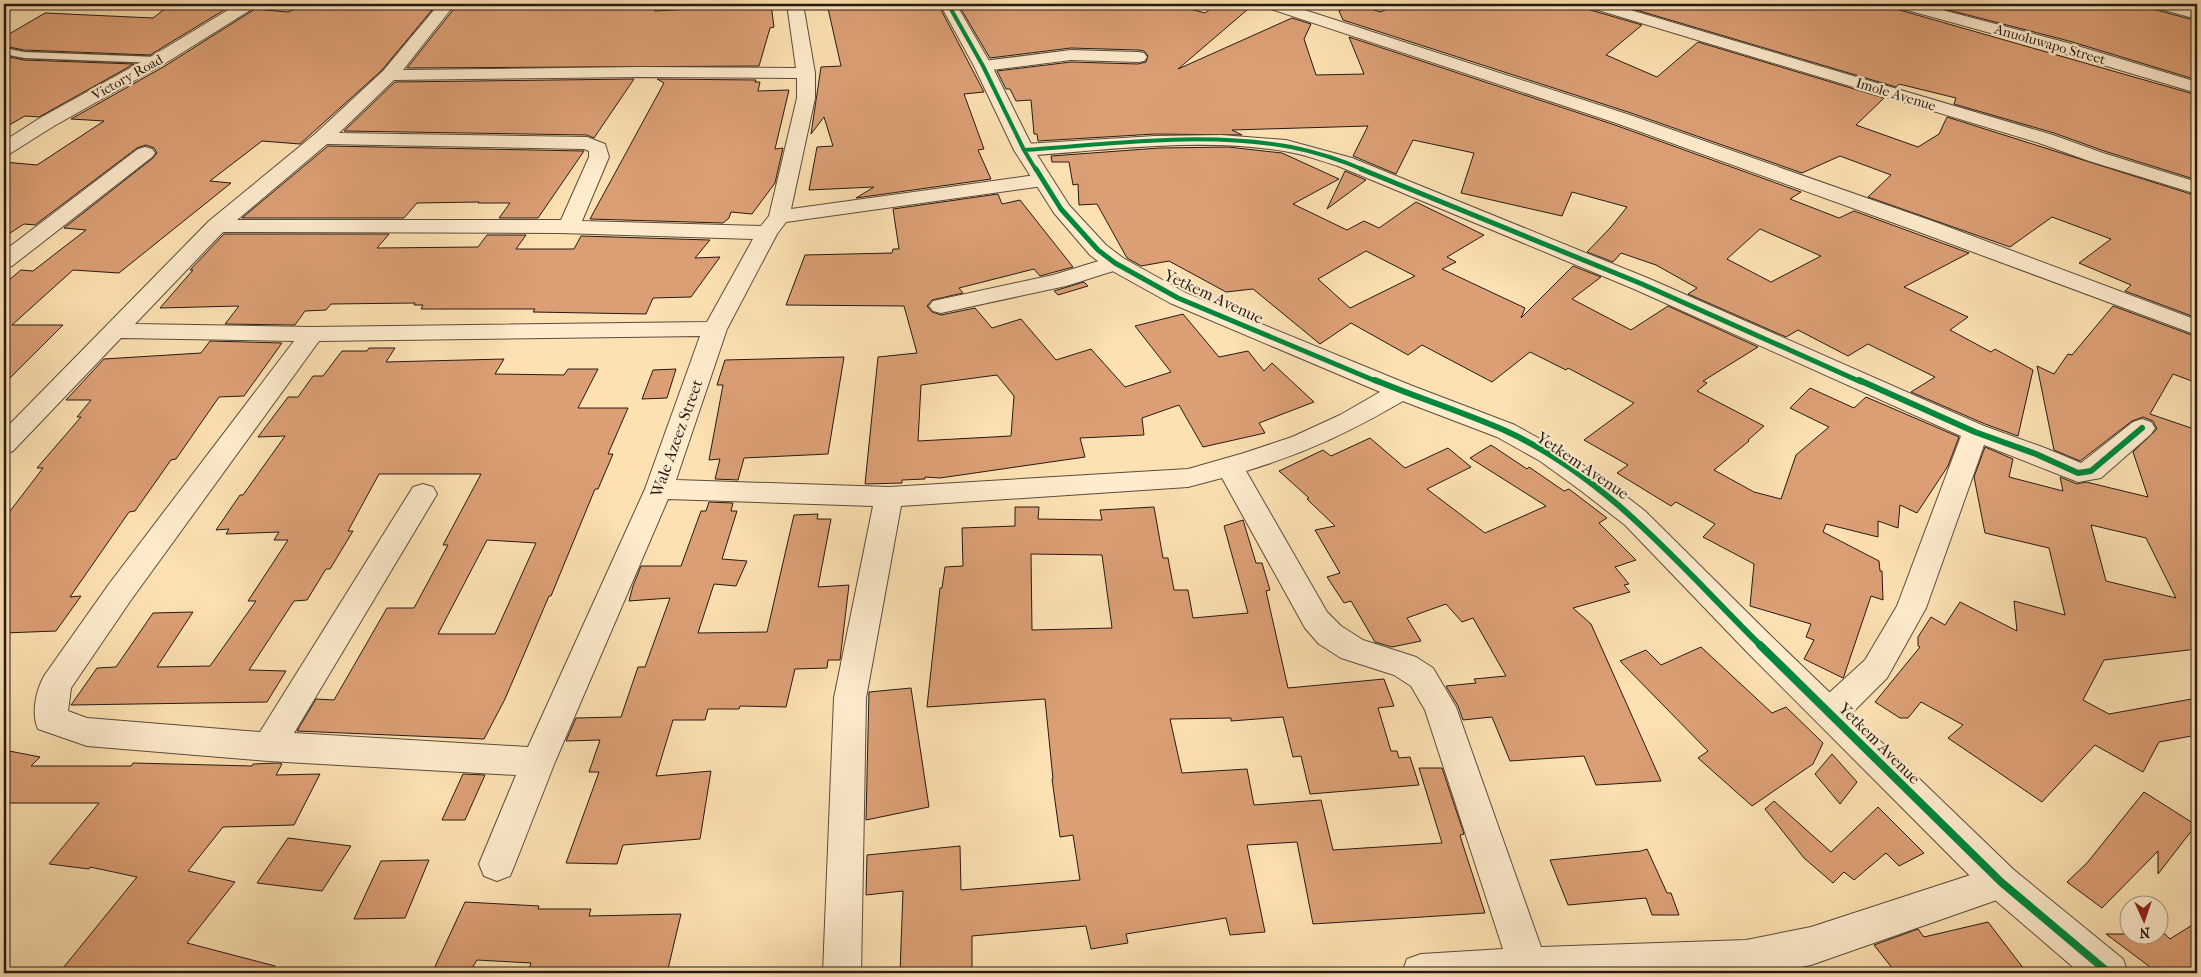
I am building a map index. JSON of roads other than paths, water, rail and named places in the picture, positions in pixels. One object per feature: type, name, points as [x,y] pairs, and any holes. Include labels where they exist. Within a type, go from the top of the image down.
[{"type":"street","name":"Victory Road","points":[[4,149],[47,122],[158,60],[249,4]]},
{"type":"street","points":[[4,445],[217,226],[322,138],[388,75],[447,4]]},
{"type":"street","name":"Wale Azeez Street","points":[[497,864],[538,762],[658,489],[715,329],[773,225],[806,98],[806,73],[795,4]]},
{"type":"street","name":"Yetkem Avenue","points":[[948,4],[983,66],[1024,150],[1061,209],[1098,250],[1115,263],[1178,298],[1401,391],[1506,431],[1549,455],[1590,484],[1636,518],[1758,643],[2001,882],[2109,973]]},
{"type":"street","points":[[1271,4],[1623,119],[1927,227],[2197,328]]},
{"type":"street","name":"Imole Avenue","points":[[1594,4],[2046,139],[2096,157],[2197,188]]},
{"type":"street","name":"Anuoluwapo Street","points":[[1902,4],[2062,47],[2197,88]]},
{"type":"street","points":[[2159,4],[2197,14]]},
{"type":"street","points":[[983,66],[1071,55],[1138,57]]},
{"type":"street","points":[[388,75],[641,72],[806,73]]},
{"type":"street","points":[[322,138],[587,142],[598,148],[600,157],[569,226]]},
{"type":"street","points":[[1024,150],[1146,142],[1204,142],[1287,146],[1345,162],[1642,284],[1975,432],[2036,454],[2078,473],[2087,473],[2142,428]]},
{"type":"street","points":[[4,261],[145,153]]},
{"type":"street","points":[[217,226],[569,226],[660,228],[773,225],[1044,180]]},
{"type":"street","points":[[941,306],[1050,283],[1115,263]]},
{"type":"street","points":[[114,331],[312,334],[715,329]]},
{"type":"street","points":[[312,334],[126,584],[55,685],[50,719],[87,732],[268,747],[538,762]]},
{"type":"street","points":[[658,489],[889,497],[1188,478],[1230,467],[1315,437],[1370,410],[1401,391]]},
{"type":"street","points":[[1830,713],[1876,669],[1910,608],[1975,432]]},
{"type":"street","points":[[1230,467],[1316,620],[1330,635],[1352,648],[1405,666],[1422,677],[1440,706],[1528,966]]},
{"type":"street","points":[[268,747],[423,494]]},
{"type":"street","points":[[842,973],[850,698],[889,497]]},
{"type":"street","points":[[1421,973],[1528,966],[1746,959],[1811,946],[2001,882]]},
{"type":"lane","points":[[4,52],[158,60]]}]
